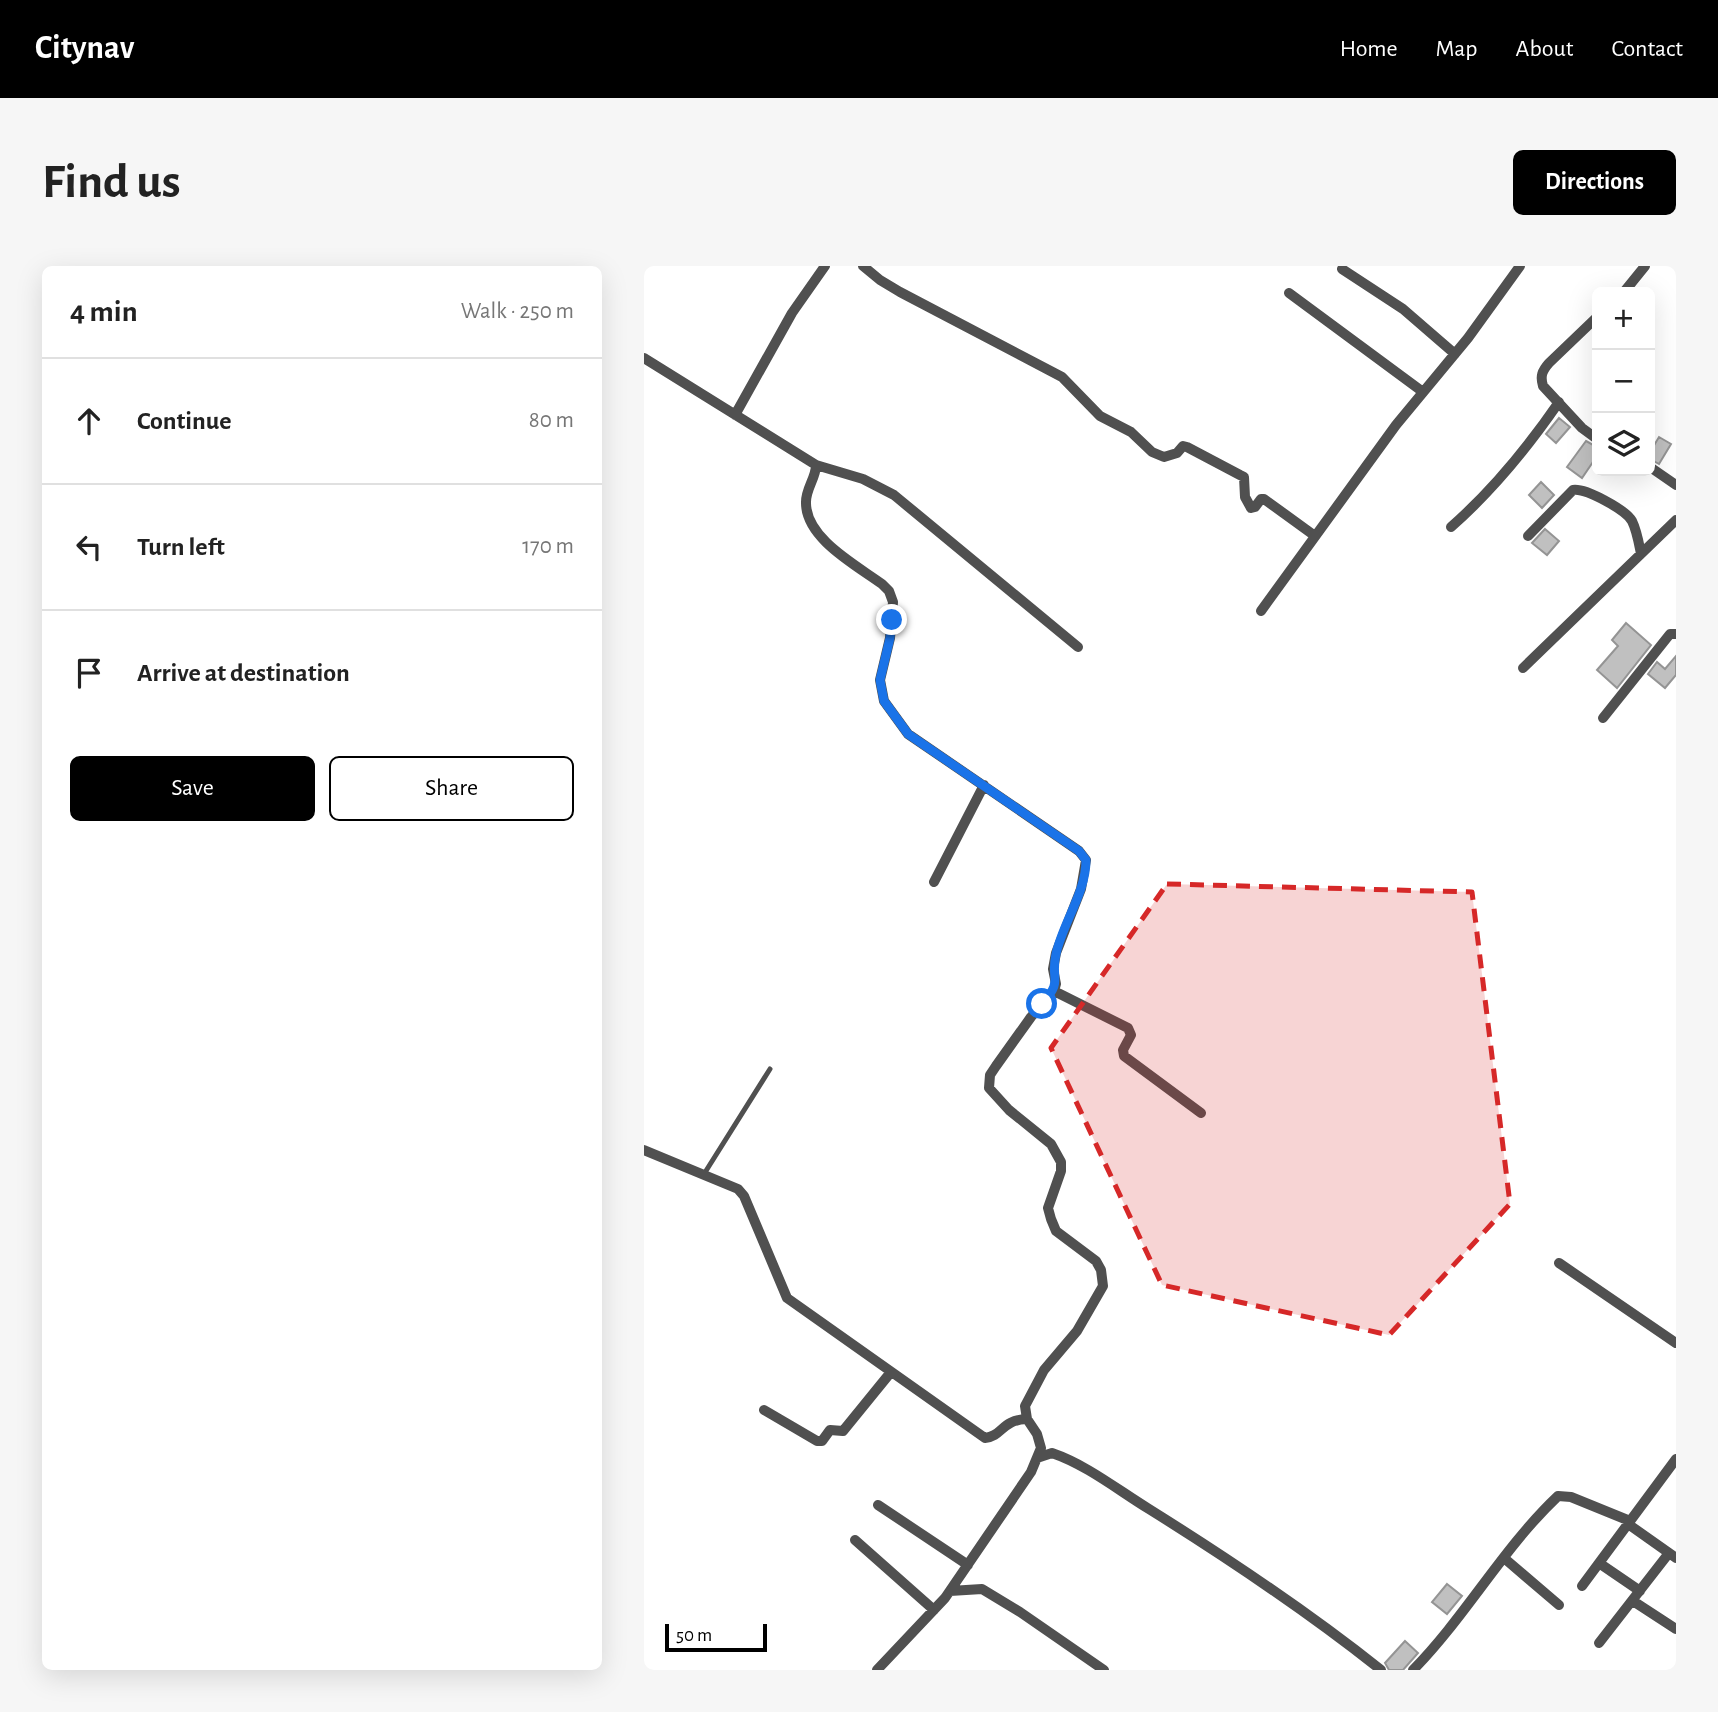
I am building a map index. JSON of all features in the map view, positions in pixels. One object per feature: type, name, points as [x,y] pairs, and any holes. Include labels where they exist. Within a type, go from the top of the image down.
[{"type":"street","points":[[735,415],[792,313],[825,266]]},
{"type":"street","points":[[863,266],[900,292],[1062,377],[1100,416],[1131,432],[1152,452],[1164,457],[1177,453],[1183,446],[1187,447],[1244,477],[1245,497],[1251,508],[1264,499],[1315,536]]},
{"type":"street","points":[[1261,611],[1396,425],[1455,354],[1520,266]]},
{"type":"street","points":[[1628,287],[1645,266]]},
{"type":"street","points":[[1342,269],[1403,309],[1455,354]]},
{"type":"street","points":[[1289,293],[1423,392]]},
{"type":"street","points":[[1592,322],[1543,371],[1541,378],[1543,386],[1592,435]]},
{"type":"street","points":[[644,359],[816,465],[863,479],[894,495],[1078,647]]},
{"type":"street","points":[[1451,527],[1467,514],[1535,438],[1559,402]]},
{"type":"street","points":[[816,465],[805,503],[811,523],[820,538],[882,584],[889,591],[893,602],[890,638],[880,680],[884,701],[908,734],[1079,851],[1086,860],[1081,889],[1056,953],[1053,969],[1056,984],[1054,991],[1031,1017],[996,1066],[990,1075],[989,1088],[1009,1110],[1051,1144],[1061,1162],[1062,1171],[1048,1208],[1051,1219],[1056,1231],[1096,1261],[1101,1270],[1103,1286],[1077,1331],[1044,1370],[1025,1406],[1027,1419],[1041,1448],[1031,1472],[950,1591],[877,1670]]},
{"type":"street","points":[[1655,470],[1676,485]]},
{"type":"street","points":[[1528,536],[1573,490],[1579,489],[1597,496],[1629,517],[1641,554]]},
{"type":"street","points":[[1523,668],[1676,520]]},
{"type":"street","points":[[1603,718],[1670,634],[1676,634]]},
{"type":"street","points":[[934,882],[984,785]]},
{"type":"street","points":[[1054,991],[1128,1028],[1131,1035],[1123,1050],[1124,1056],[1202,1113]]},
{"type":"street","points":[[645,1152],[733,1186],[744,1196],[788,1298],[985,1438],[992,1437],[1012,1420],[1027,1419]]},
{"type":"street","points":[[1559,1263],[1676,1343]]},
{"type":"street","points":[[764,1410],[817,1441],[822,1441],[830,1430],[843,1431],[891,1372]]},
{"type":"street","points":[[1037,1458],[1052,1453],[1088,1471],[1213,1548],[1381,1670]]},
{"type":"street","points":[[1582,1586],[1676,1459]]},
{"type":"street","points":[[1413,1670],[1439,1644],[1536,1517],[1558,1496],[1571,1497],[1629,1522],[1673,1556],[1640,1591],[1600,1643]]},
{"type":"street","points":[[878,1505],[968,1564]]},
{"type":"street","points":[[855,1540],[934,1610]]},
{"type":"street","points":[[1504,1558],[1559,1605]]},
{"type":"street","points":[[1599,1563],[1640,1591]]},
{"type":"street","points":[[950,1591],[982,1589],[1104,1670]]},
{"type":"street","points":[[1633,1601],[1676,1629]]},
{"type":"lane","points":[[704,1174],[769,1069]]},
{"type":"highlighted area","points":[[1167,884],[1472,892],[1510,1204],[1389,1335],[1162,1285],[1051,1048]]},
{"type":"building","points":[[1559,418],[1570,427],[1556,443],[1546,434]]},
{"type":"building","points":[[1659,437],[1671,444],[1659,464],[1655,462],[1655,444]]},
{"type":"building","points":[[1586,441],[1592,444],[1592,463],[1582,478],[1567,467]]},
{"type":"building","points":[[1541,482],[1554,495],[1542,508],[1529,495]]},
{"type":"building","points":[[1545,529],[1559,541],[1547,555],[1532,543]]},
{"type":"building","points":[[1626,623],[1651,645],[1617,688],[1597,670],[1618,646],[1612,640]]},
{"type":"building","points":[[1676,656],[1676,675],[1665,688],[1648,674],[1657,662],[1665,669]]},
{"type":"building","points":[[1447,1584],[1462,1596],[1447,1614],[1432,1602]]},
{"type":"building","points":[[1405,1641],[1418,1653],[1403,1670],[1389,1670],[1385,1663]]},
{"type":"route","points":[[892,620],[880,680],[884,701],[908,734],[1079,851],[1086,860],[1081,889],[1056,953],[1053,969],[1056,984],[1054,991],[1042,1004]]}]
